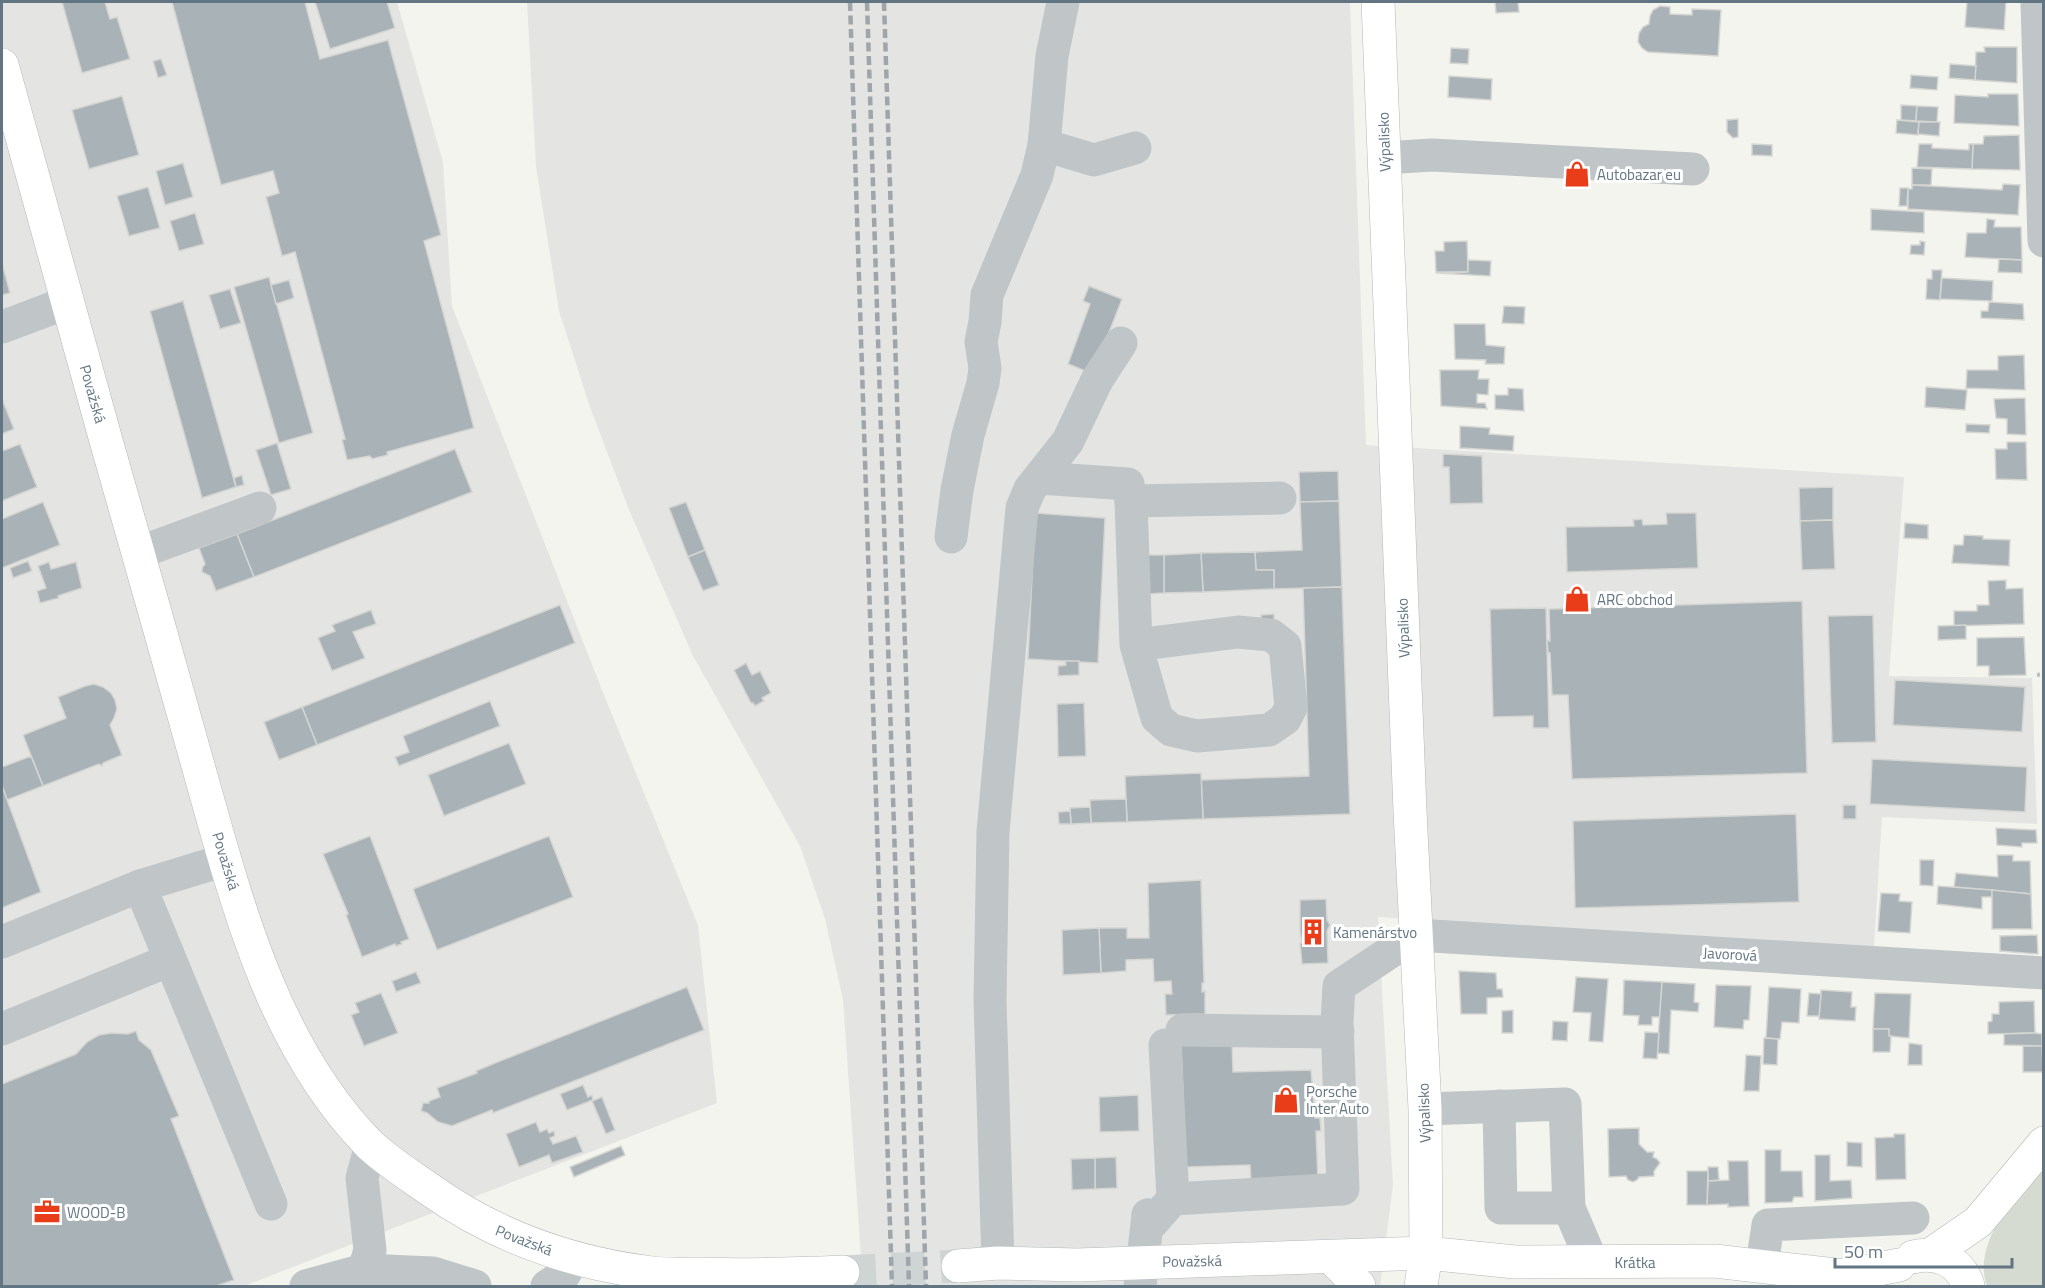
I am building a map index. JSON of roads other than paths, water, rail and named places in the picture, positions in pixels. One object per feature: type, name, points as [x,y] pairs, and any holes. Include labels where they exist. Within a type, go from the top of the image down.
[{"type":"main road","name":"Výpalisko","points":[[1378,2],[1425,1109],[1426,1253],[1421,1287]]},
{"type":"main road","name":"Považská","points":[[2,65],[66,303],[225,860],[260,965],[279,1011],[305,1059],[335,1105],[371,1145],[444,1200],[486,1225],[530,1244],[574,1257],[653,1273],[762,1281],[843,1272]]},
{"type":"main road","points":[[1966,1281],[1978,1222],[2043,1143]]},
{"type":"main road","name":"Krátka","points":[[1426,1253],[1515,1262],[1715,1262],[1762,1265],[1851,1281],[1892,1276],[1914,1257],[1930,1254],[1978,1222]]},
{"type":"main road","name":"Výpalisko","points":[[1426,1253],[1437,1287]]},
{"type":"main road","name":"Považská","points":[[958,1266],[998,1263],[1078,1276],[1142,1274],[1332,1258],[1426,1253]]},
{"type":"main road","points":[[1930,1254],[1946,1259],[1959,1268],[1966,1281]]},
{"type":"main road","points":[[1332,1258],[1359,1287]]},
{"type":"main road","points":[[1493,1287],[1515,1262]]},
{"type":"street","points":[[951,537],[968,435],[983,383],[985,368],[981,342],[987,295],[1037,175],[1044,145],[1052,56],[1063,2]]},
{"type":"street","points":[[2037,2],[2043,241]]},
{"type":"street","points":[[1044,145],[1094,160],[1135,148]]},
{"type":"street","points":[[1384,158],[1432,155],[1693,169]]},
{"type":"street","points":[[2,327],[66,303]]},
{"type":"street","points":[[998,1263],[990,1000],[993,832],[1022,508],[1030,489],[1068,441],[1097,380],[1121,343]]},
{"type":"street","points":[[1039,478],[1128,484],[1131,501],[1136,645],[1157,718],[1171,730],[1197,736],[1269,730],[1285,719],[1291,707],[1285,646],[1271,635],[1238,632],[1136,645]]},
{"type":"street","points":[[1131,501],[1281,498]]},
{"type":"street","points":[[138,553],[260,508]]},
{"type":"street","points":[[2,942],[140,886],[225,860]]},
{"type":"street","points":[[140,886],[271,1204]]},
{"type":"street","points":[[1173,1199],[1343,1189],[1338,1027],[1339,986],[1416,935]]},
{"type":"street","name":"Javorová","points":[[1416,935],[2043,973]]},
{"type":"street","points":[[2,1028],[170,960]]},
{"type":"street","points":[[1142,1274],[1148,1215],[1152,1222],[1173,1199],[1173,1038],[1338,1027]]},
{"type":"street","points":[[1425,1109],[1565,1104],[1569,1208],[1592,1262]]},
{"type":"street","points":[[1499,1106],[1501,1208],[1569,1208]]},
{"type":"street","points":[[364,1270],[370,1250],[362,1178],[371,1145]]},
{"type":"street","points":[[1762,1265],[1768,1225],[1913,1218]]},
{"type":"street","points":[[547,1287],[564,1275],[574,1257]]},
{"type":"street","points":[[306,1287],[364,1270],[433,1273],[476,1287]]},
{"type":"tunnel","points":[[843,1272],[958,1266]]},
{"type":"railway","points":[[850,2],[892,1286]]},
{"type":"railway","points":[[867,2],[909,1286]]},
{"type":"railway","points":[[884,2],[926,1286]]},
{"type":"place","name":"Autobazar eu","points":[[1577,174]]},
{"type":"place","name":"ARC obchod","points":[[1577,599]]},
{"type":"place","name":"Kamenárstvo","points":[[1313,932]]},
{"type":"place","name":"Porsche Inter Auto","points":[[1286,1100]]},
{"type":"place","name":"WOOD-B","points":[[47,1212]]}]
